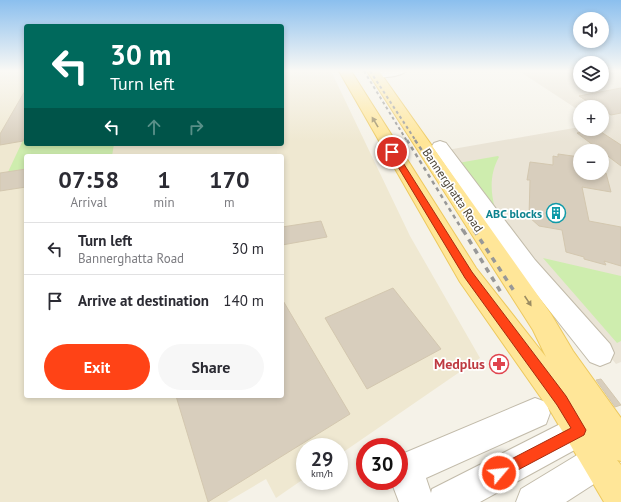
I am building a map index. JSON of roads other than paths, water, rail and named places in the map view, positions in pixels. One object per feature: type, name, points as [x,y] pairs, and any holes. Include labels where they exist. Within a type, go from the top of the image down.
[{"type":"main road","points":[[360,94],[445,239],[468,275],[562,401],[605,435],[621,497]]},
{"type":"main road","name":"Bannerghatta Road","points":[[389,94],[542,322],[605,435]]},
{"type":"main road","points":[[445,239],[482,232]]},
{"type":"street","points":[[440,146],[527,266],[600,353]]},
{"type":"street","points":[[417,502],[407,478],[407,474],[414,466],[535,413]]},
{"type":"street","points":[[445,502],[605,435]]},
{"type":"street","points":[[534,502],[605,435]]},
{"type":"railway","points":[[378,94],[407,141]]},
{"type":"railway","points":[[385,94],[416,141]]},
{"type":"railway","points":[[407,140],[463,231]]},
{"type":"railway","points":[[415,140],[475,231]]},
{"type":"railway","points":[[463,230],[502,294]]},
{"type":"railway","points":[[474,230],[514,291]]},
{"type":"place","name":"ABC blocks","points":[[556,213]]},
{"type":"place","name":"Medplus","points":[[499,364]]}]
